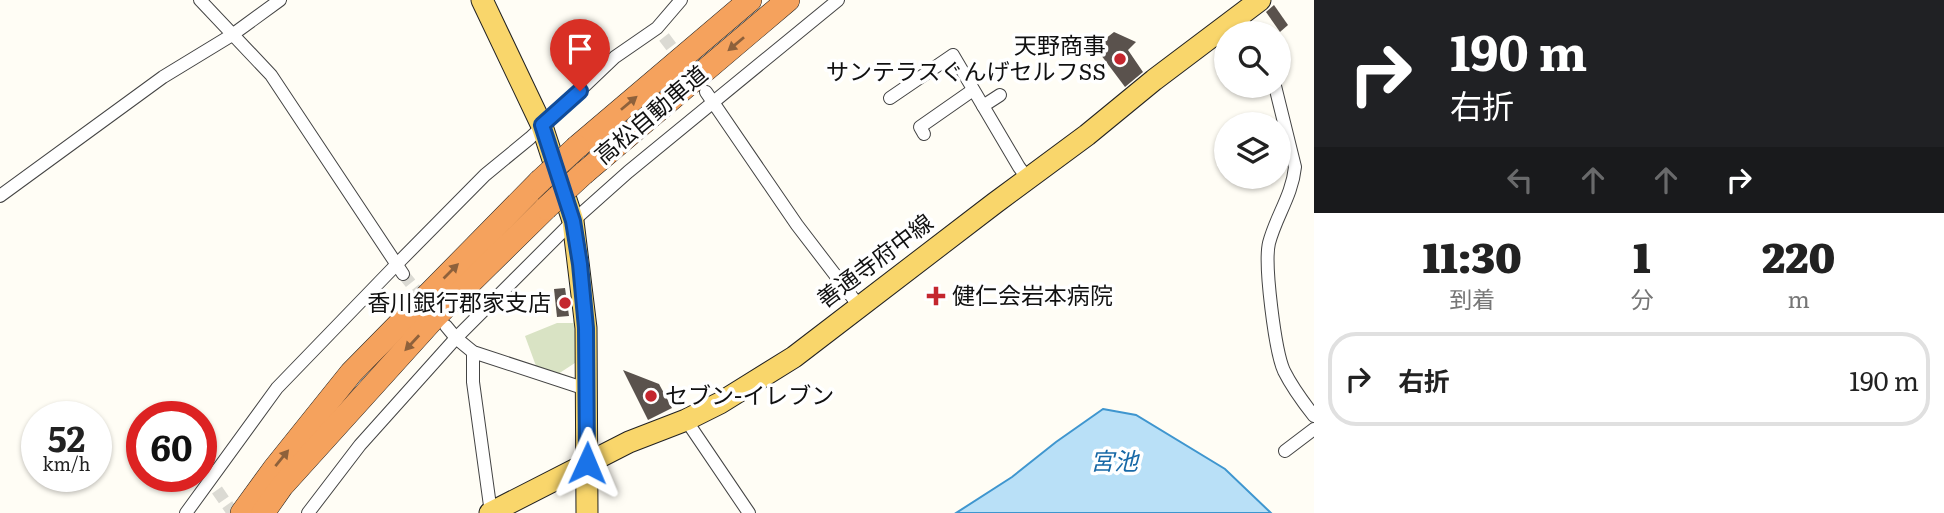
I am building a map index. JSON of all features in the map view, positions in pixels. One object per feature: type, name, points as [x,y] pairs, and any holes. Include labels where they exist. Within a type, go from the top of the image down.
[{"type":"highway","name":"高松自動車道","points":[[242,513],[351,373],[540,181],[750,0]]},
{"type":"highway","name":"高松自動車道","points":[[263,513],[282,486],[435,317],[546,208],[788,0]]},
{"type":"main road","points":[[482,0],[542,125],[573,221],[586,328],[587,513]]},
{"type":"main road","name":"善通寺府中線","points":[[1246,21],[1260,0]]},
{"type":"main road","name":"善通寺府中線","points":[[491,513],[629,442],[686,420],[720,403],[771,373],[1087,135],[1154,80],[1214,43]]},
{"type":"street","points":[[200,0],[271,75],[400,269]]},
{"type":"street","points":[[0,196],[163,77],[232,35],[280,0]]},
{"type":"street","points":[[186,513],[213,486],[277,388],[400,269],[485,175],[615,57],[660,33],[681,0]]},
{"type":"street","points":[[308,513],[360,446],[456,338],[573,221],[710,96],[838,0]]},
{"type":"street","points":[[890,98],[953,55],[1028,179]]},
{"type":"street","points":[[924,134],[920,127],[973,90]]},
{"type":"street","points":[[983,106],[1000,95]]},
{"type":"street","points":[[710,96],[797,225],[859,306]]},
{"type":"street","points":[[1278,98],[1294,167],[1289,197],[1269,242],[1268,272],[1272,311],[1279,357],[1284,370],[1314,416]]},
{"type":"street","points":[[446,326],[473,352],[586,389]]},
{"type":"street","points":[[473,352],[472,382],[491,513]]},
{"type":"street","points":[[686,420],[748,513]]},
{"type":"street","points":[[1285,451],[1314,429]]},
{"type":"green space","points":[[573,320],[577,320],[578,361],[558,374],[536,366],[525,336],[557,323],[573,323]]},
{"type":"water","name":"宮池","points":[[1103,409],[1136,415],[1225,469],[1271,513],[956,513],[1012,477]]},
{"type":"building","points":[[1274,5],[1285,21],[1272,21],[1266,12]]},
{"type":"building","points":[[1114,32],[1136,42],[1128,50],[1143,72],[1125,87],[1095,47]]},
{"type":"building","points":[[565,288],[569,316],[557,317],[554,289]]},
{"type":"building","name":"セブン-イレブン","points":[[623,370],[659,384],[672,408],[648,420]]},
{"type":"tunnel","points":[[664,37],[683,62]]},
{"type":"tunnel","points":[[403,274],[425,301]]},
{"type":"tunnel","points":[[217,490],[233,513]]},
{"type":"place","name":"天野商事 サンテラスぐんげセルフSS","points":[[1120,59]]},
{"type":"place","name":"健仁会岩本病院","points":[[936,296]]},
{"type":"place","name":"香川銀行郡家支店","points":[[565,303]]},
{"type":"place","name":"セブン-イレブン","points":[[651,396]]},
{"type":"route","points":[[580,91],[542,125],[573,221],[580,264],[586,328],[587,463]]}]
